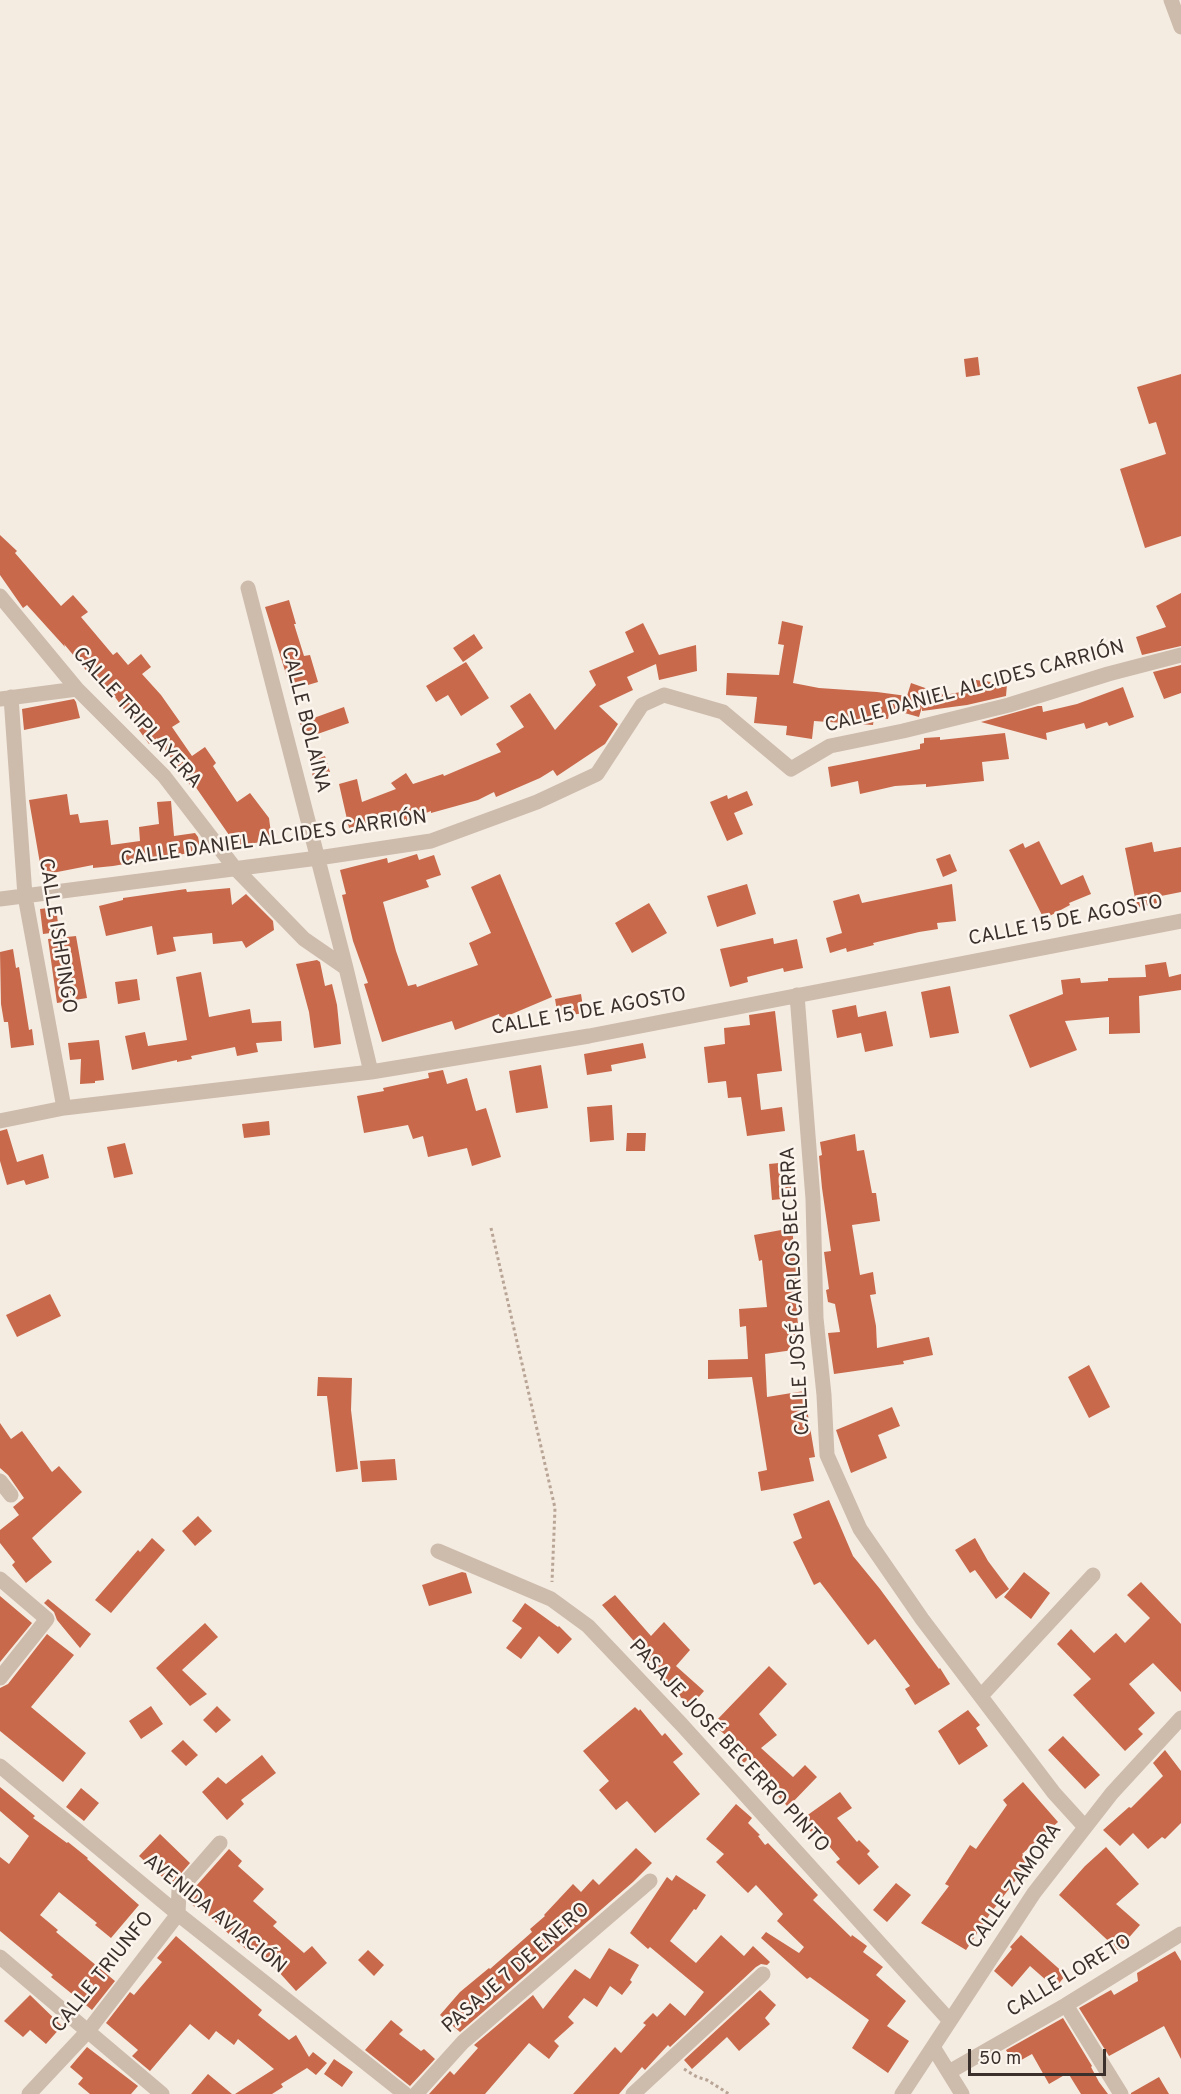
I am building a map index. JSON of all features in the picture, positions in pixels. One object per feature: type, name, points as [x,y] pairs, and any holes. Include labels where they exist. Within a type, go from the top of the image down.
[{"type":"street","points":[[1171,0],[1181,27]]},
{"type":"street","name":"CALLE BOLAINA","points":[[248,588],[371,1072]]},
{"type":"street","name":"CALLE TRIPLAYERA","points":[[0,596],[77,689],[164,776],[234,867],[304,939],[346,968]]},
{"type":"street","name":"CALLE DANIEL ALCIDES CARRIÓN","points":[[0,899],[431,841],[537,802],[597,774],[642,705],[664,695],[723,712],[791,769],[830,746],[1010,705],[1108,674],[1181,655]]},
{"type":"street","points":[[6,698],[77,689]]},
{"type":"street","name":"CALLE ISHPINGO","points":[[6,698],[25,896],[64,1108]]},
{"type":"street","name":"CALLE 15 DE AGOSTO","points":[[0,1121],[64,1108],[371,1072],[589,1036],[1181,921]]},
{"type":"street","name":"CALLE JOSÉ CARLOS BECERRA","points":[[797,995],[813,1199],[816,1318],[824,1395],[827,1455],[860,1529],[922,1619],[1054,1793],[1084,1826]]},
{"type":"street","points":[[0,1481],[12,1496]]},
{"type":"street","name":"PASAJE JOSÉ BECERRO PINTO","points":[[438,1551],[551,1599],[588,1626],[682,1725],[950,2021]]},
{"type":"street","points":[[981,1696],[1093,1575]]},
{"type":"street","points":[[0,1579],[47,1619],[0,1678]]},
{"type":"street","name":"CALLE ZAMORA","points":[[902,2094],[1034,1893],[1112,1792],[1181,1718]]},
{"type":"street","name":"AVENIDA AVIACIÓN","points":[[0,1766],[178,1914],[405,2094]]},
{"type":"street","name":"CALLE TRIUNFO","points":[[28,2094],[88,2031],[178,1914],[179,1890],[220,1844]]},
{"type":"street","name":"PASAJE 7 DE ENERO","points":[[416,2094],[462,2042],[650,1881]]},
{"type":"street","name":"CALLE LORETO","points":[[949,2072],[1180,1936]]},
{"type":"street","points":[[0,1957],[162,2094]]},
{"type":"street","points":[[633,2094],[763,1974]]},
{"type":"street","points":[[1066,2005],[1121,2094]]},
{"type":"street","points":[[933,2047],[962,2094]]},
{"type":"path","points":[[491,1228],[555,1508],[551,1599]]},
{"type":"path","points":[[672,2058],[697,2077],[707,2080],[729,2094]]},
{"type":"building","points":[[978,357],[980,375],[966,377],[964,359]]},
{"type":"building","points":[[1181,374],[1181,536],[1145,548],[1120,469],[1166,454],[1156,422],[1149,424],[1137,387]]},
{"type":"building","points":[[0,535],[17,551],[15,553],[61,606],[73,595],[88,612],[81,617],[113,655],[117,652],[128,665],[141,654],[151,667],[142,674],[161,695],[180,722],[172,727],[192,756],[205,747],[216,763],[213,766],[237,802],[250,793],[269,818],[272,841],[236,845],[188,776],[190,785],[157,738],[149,744],[115,697],[111,700],[64,644],[65,647],[27,605],[23,608],[0,575]]},
{"type":"building","points":[[1181,593],[1181,646],[1142,655],[1136,637],[1166,627],[1156,606]]},
{"type":"building","points":[[289,600],[304,656],[310,655],[318,682],[291,690],[265,607]]},
{"type":"building","points":[[782,621],[803,626],[793,683],[819,688],[907,696],[911,683],[945,695],[976,689],[976,680],[1007,684],[1006,696],[967,705],[922,711],[922,707],[919,717],[890,709],[888,719],[874,717],[873,725],[814,721],[812,739],[786,735],[787,726],[754,723],[757,697],[726,695],[727,673],[779,675],[784,645],[778,644]]},
{"type":"building","points":[[643,623],[659,655],[696,645],[697,671],[659,680],[656,664],[627,677],[633,690],[599,706],[618,724],[605,744],[557,776],[553,770],[496,797],[494,792],[478,800],[431,813],[431,811],[381,828],[378,820],[349,828],[339,784],[357,779],[362,802],[396,789],[391,783],[406,773],[413,784],[443,774],[444,776],[501,752],[496,744],[524,727],[510,706],[530,693],[555,730],[596,685],[589,671],[634,652],[625,632]]},
{"type":"building","points":[[474,634],[483,648],[463,662],[453,648]]},
{"type":"building","points":[[466,662],[489,698],[461,716],[448,695],[436,702],[426,686]]},
{"type":"building","points":[[1181,665],[1181,693],[1164,699],[1153,672]]},
{"type":"building","points":[[1123,687],[1134,717],[1109,726],[1107,722],[1086,729],[1084,723],[1046,733],[1047,740],[981,722],[1038,706],[1042,706],[1043,712],[1077,704]]},
{"type":"building","points":[[74,699],[80,718],[24,730],[22,709]]},
{"type":"building","points":[[344,707],[349,723],[306,738],[300,723]]},
{"type":"building","points":[[1005,733],[1009,759],[982,762],[984,781],[926,787],[926,784],[895,786],[860,794],[858,781],[831,787],[828,767],[920,749],[924,738],[940,737],[940,740]]},
{"type":"building","points":[[325,756],[330,772],[313,777],[309,762]]},
{"type":"building","points":[[747,791],[753,805],[734,813],[743,834],[727,841],[710,802],[727,795],[728,799]]},
{"type":"building","points":[[67,794],[70,815],[78,814],[80,823],[108,820],[111,845],[140,841],[139,827],[159,824],[157,802],[171,801],[174,836],[195,833],[201,851],[113,866],[93,868],[93,865],[42,875],[29,800]]},
{"type":"building","points":[[1039,841],[1061,885],[1083,875],[1091,894],[1069,903],[1070,905],[1044,919],[1009,850],[1023,843],[1025,848]]},
{"type":"building","points":[[1152,842],[1154,852],[1181,847],[1181,892],[1156,897],[1157,903],[1137,908],[1125,848]]},
{"type":"building","points":[[417,854],[419,860],[434,855],[441,875],[426,880],[429,887],[383,902],[408,986],[416,984],[417,987],[478,965],[469,943],[491,933],[471,887],[500,874],[552,997],[500,1019],[499,1014],[455,1030],[452,1021],[382,1042],[364,984],[368,983],[353,941],[342,895],[346,894],[340,870],[387,858],[388,863]]},
{"type":"building","points":[[950,854],[957,871],[943,877],[936,859]]},
{"type":"building","points":[[747,884],[756,914],[717,927],[707,896]]},
{"type":"building","points":[[952,884],[956,921],[937,923],[938,929],[873,943],[874,945],[847,952],[846,948],[830,953],[826,938],[842,933],[833,901],[859,894],[862,903]]},
{"type":"building","points":[[230,888],[232,905],[246,894],[273,921],[274,930],[246,948],[242,941],[213,944],[212,933],[173,937],[176,951],[157,955],[152,926],[106,936],[99,906],[123,900],[123,898],[186,889],[187,892]]},
{"type":"building","points":[[649,903],[667,933],[632,953],[615,923]]},
{"type":"building","points":[[56,907],[59,932],[43,934],[40,909]]},
{"type":"building","points":[[76,936],[87,998],[57,1003],[48,939]]},
{"type":"building","points":[[773,938],[774,944],[797,939],[803,968],[784,972],[783,968],[747,977],[748,982],[730,987],[720,949]]},
{"type":"building","points":[[13,949],[16,968],[19,967],[29,1030],[32,1029],[34,1045],[11,1048],[8,1022],[4,1022],[1,1004],[0,952]]},
{"type":"building","points":[[317,960],[320,962],[325,986],[332,984],[337,1005],[341,1044],[314,1048],[309,1012],[296,964]]},
{"type":"building","points":[[1166,962],[1169,977],[1181,974],[1181,990],[1139,996],[1140,1033],[1109,1034],[1109,1017],[1065,1021],[1077,1050],[1030,1068],[1009,1015],[1063,994],[1061,980],[1080,978],[1081,983],[1108,981],[1108,978],[1146,977],[1145,965]]},
{"type":"building","points":[[201,972],[209,1017],[250,1009],[252,1023],[281,1021],[282,1041],[256,1043],[258,1052],[237,1056],[235,1047],[191,1056],[192,1059],[132,1070],[125,1036],[145,1032],[148,1046],[187,1040],[176,977]]},
{"type":"building","points":[[137,979],[140,1000],[118,1004],[115,982]]},
{"type":"building","points":[[950,986],[959,1033],[930,1038],[921,992]]},
{"type":"building","points":[[581,994],[584,1013],[558,1017],[555,999]]},
{"type":"building","points":[[856,1005],[858,1017],[886,1011],[893,1046],[865,1052],[861,1033],[837,1038],[832,1010]]},
{"type":"building","points":[[775,1011],[782,1071],[757,1074],[761,1110],[782,1107],[785,1131],[747,1136],[741,1097],[728,1098],[726,1081],[708,1083],[704,1047],[725,1044],[724,1028],[750,1025],[749,1015]]},
{"type":"building","points":[[99,1040],[104,1080],[80,1084],[81,1059],[70,1060],[68,1043]]},
{"type":"building","points":[[643,1043],[646,1058],[611,1065],[612,1071],[587,1075],[584,1054]]},
{"type":"building","points":[[541,1065],[548,1108],[516,1113],[509,1071]]},
{"type":"building","points":[[443,1070],[447,1084],[467,1078],[476,1111],[486,1108],[501,1157],[472,1166],[467,1148],[428,1157],[423,1136],[413,1139],[408,1125],[364,1133],[357,1096],[429,1078],[428,1073]]},
{"type":"building","points":[[612,1105],[614,1140],[590,1142],[587,1107]]},
{"type":"building","points":[[269,1121],[270,1135],[244,1138],[242,1124]]},
{"type":"building","points":[[7,1129],[17,1162],[43,1154],[49,1178],[26,1185],[24,1180],[7,1185],[0,1161],[0,1131]]},
{"type":"building","points":[[627,1133],[646,1133],[645,1151],[626,1151]]},
{"type":"building","points":[[855,1134],[857,1151],[864,1150],[872,1193],[876,1193],[880,1221],[852,1225],[860,1275],[873,1272],[876,1294],[870,1295],[876,1326],[877,1348],[929,1337],[933,1355],[903,1361],[904,1364],[834,1374],[828,1333],[840,1332],[835,1304],[828,1302],[826,1290],[829,1289],[824,1252],[831,1251],[822,1188],[820,1142]]},
{"type":"building","points":[[125,1143],[133,1174],[114,1178],[107,1147]]},
{"type":"building","points":[[789,1162],[792,1198],[772,1200],[769,1164]]},
{"type":"building","points":[[792,1228],[800,1301],[796,1301],[800,1349],[765,1354],[767,1397],[804,1391],[815,1457],[809,1458],[814,1481],[761,1491],[758,1472],[767,1470],[752,1377],[708,1379],[708,1360],[748,1359],[746,1326],[740,1327],[739,1309],[767,1307],[762,1260],[759,1261],[754,1235]]},
{"type":"building","points":[[50,1294],[61,1316],[17,1337],[6,1315]]},
{"type":"building","points":[[1089,1365],[1110,1407],[1089,1418],[1068,1377]]},
{"type":"building","points":[[318,1377],[352,1378],[351,1410],[358,1469],[336,1472],[327,1396],[317,1396]]},
{"type":"building","points":[[892,1407],[900,1426],[878,1435],[887,1458],[851,1473],[836,1430]]},
{"type":"building","points":[[0,1423],[11,1439],[22,1431],[52,1472],[59,1466],[82,1492],[32,1538],[52,1562],[26,1583],[12,1565],[15,1562],[0,1543],[0,1530],[19,1515],[13,1507],[24,1498],[8,1475],[0,1468]]},
{"type":"building","points":[[395,1459],[397,1480],[362,1482],[360,1461]]},
{"type":"building","points":[[829,1500],[853,1556],[950,1684],[915,1705],[905,1689],[910,1686],[875,1639],[868,1645],[820,1582],[814,1585],[793,1542],[802,1538],[793,1514]]},
{"type":"building","points":[[198,1516],[212,1531],[195,1546],[182,1531]]},
{"type":"building","points":[[152,1538],[165,1550],[111,1613],[95,1600],[138,1550],[140,1552]]},
{"type":"building","points":[[975,1538],[988,1561],[1009,1589],[996,1599],[975,1570],[970,1573],[955,1550]]},
{"type":"building","points":[[462,1572],[466,1573],[472,1593],[429,1606],[422,1585]]},
{"type":"building","points":[[1024,1572],[1050,1593],[1031,1619],[1004,1597]]},
{"type":"building","points":[[1141,1582],[1181,1624],[1181,1692],[1153,1663],[1129,1684],[1155,1713],[1138,1729],[1143,1734],[1125,1751],[1073,1695],[1091,1679],[1057,1644],[1071,1629],[1094,1653],[1116,1633],[1125,1643],[1150,1618],[1127,1595]]},
{"type":"building","points":[[615,1595],[651,1636],[664,1622],[690,1650],[676,1666],[704,1691],[691,1706],[652,1668],[654,1665],[638,1650],[640,1648],[602,1605]]},
{"type":"building","points":[[0,1596],[32,1623],[0,1662]]},
{"type":"building","points":[[48,1599],[91,1634],[80,1648],[57,1620],[54,1612],[44,1603]]},
{"type":"building","points":[[525,1603],[559,1626],[572,1639],[558,1654],[539,1636],[521,1659],[506,1648],[522,1628],[512,1621]]},
{"type":"building","points":[[205,1623],[218,1637],[182,1670],[207,1694],[190,1706],[156,1668]]},
{"type":"building","points":[[47,1634],[74,1655],[31,1707],[86,1753],[63,1782],[0,1731],[0,1688],[8,1684]]},
{"type":"building","points":[[769,1666],[787,1684],[759,1714],[777,1735],[761,1748],[793,1777],[805,1765],[817,1777],[788,1807],[776,1794],[781,1789],[748,1759],[744,1763],[729,1745],[733,1742],[713,1724]]},
{"type":"building","points":[[151,1706],[163,1724],[141,1739],[129,1721]]},
{"type":"building","points":[[217,1706],[231,1720],[216,1733],[203,1720]]},
{"type":"building","points":[[635,1707],[639,1711],[640,1709],[662,1736],[665,1733],[683,1754],[673,1762],[700,1794],[655,1833],[627,1801],[616,1810],[599,1790],[609,1781],[583,1751]]},
{"type":"building","points":[[968,1710],[980,1725],[976,1728],[988,1746],[959,1765],[938,1731]]},
{"type":"building","points":[[1063,1736],[1100,1775],[1085,1789],[1048,1750]]},
{"type":"building","points":[[183,1740],[198,1755],[186,1766],[171,1751]]},
{"type":"building","points":[[1165,1750],[1181,1771],[1181,1823],[1165,1839],[1162,1837],[1148,1849],[1133,1833],[1120,1846],[1103,1830],[1129,1807],[1131,1808],[1163,1776],[1153,1763]]},
{"type":"building","points":[[262,1755],[276,1773],[241,1800],[244,1804],[227,1820],[202,1792],[218,1777],[226,1784]]},
{"type":"building","points":[[1023,1782],[1058,1822],[1022,1854],[1031,1860],[966,1950],[921,1923],[949,1886],[945,1884],[970,1845],[976,1849],[1007,1805],[1003,1800]]},
{"type":"building","points":[[0,1787],[35,1816],[33,1818],[88,1858],[139,1905],[111,1938],[95,1925],[97,1923],[59,1892],[40,1915],[58,1930],[56,1932],[115,1981],[92,2010],[0,1931],[0,1857],[9,1864],[29,1836],[0,1811]]},
{"type":"building","points":[[81,1788],[99,1803],[84,1821],[66,1807]]},
{"type":"building","points":[[840,1792],[852,1808],[837,1818],[857,1842],[859,1840],[870,1851],[867,1854],[879,1867],[859,1885],[836,1862],[840,1859],[817,1832],[813,1835],[802,1819]]},
{"type":"building","points":[[736,1804],[752,1818],[748,1823],[760,1835],[758,1836],[765,1845],[768,1843],[818,1895],[813,1900],[851,1937],[852,1935],[867,1946],[863,1952],[883,1967],[876,1975],[906,2001],[887,2026],[909,2041],[888,2073],[852,2048],[869,2020],[810,1977],[807,1979],[761,1938],[766,1932],[799,1953],[804,1947],[777,1921],[783,1914],[756,1885],[748,1893],[716,1862],[724,1854],[706,1839]]},
{"type":"building","points":[[160,1834],[190,1863],[171,1885],[139,1856]]},
{"type":"building","points":[[1106,1847],[1139,1884],[1116,1904],[1140,1925],[1118,1950],[1059,1895]]},
{"type":"building","points":[[636,1848],[652,1863],[460,2032],[440,2015],[460,1992],[532,1932],[530,1929],[545,1916],[573,1884],[581,1892],[593,1879],[599,1885]]},
{"type":"building","points":[[229,1849],[242,1861],[238,1866],[264,1889],[253,1901],[277,1922],[273,1926],[304,1953],[312,1946],[327,1963],[296,1991],[253,1949],[249,1952],[200,1908],[198,1910],[188,1901],[189,1894]]},
{"type":"building","points":[[676,1875],[706,1895],[670,1941],[696,1963],[721,1935],[744,1956],[753,1946],[770,1962],[767,1965],[761,1964],[756,1967],[670,2047],[668,2045],[645,2070],[642,2067],[619,2094],[573,2094],[615,2047],[621,2053],[646,2025],[643,2023],[653,2013],[657,2017],[670,2003],[685,2016],[704,1992],[630,1933],[667,1877],[672,1881]]},
{"type":"building","points":[[896,1883],[911,1895],[887,1922],[873,1910]]},
{"type":"building","points":[[1021,1935],[1066,1975],[1055,1988],[1030,1966],[1012,1987],[994,1971]]},
{"type":"building","points":[[176,1936],[262,2010],[258,2015],[289,2040],[296,2035],[309,2057],[313,2052],[327,2063],[316,2075],[307,2068],[281,2084],[283,2087],[272,2094],[235,2094],[274,2069],[238,2039],[234,2045],[216,2031],[209,2040],[190,2024],[150,2071],[132,2056],[138,2050],[106,2023],[130,1992],[134,1995],[162,1962],[157,1958]]},
{"type":"building","points":[[609,1948],[639,1965],[630,1980],[632,1982],[622,1995],[610,1986],[597,2007],[584,1998],[568,2017],[574,2023],[554,2041],[559,2046],[549,2059],[529,2043],[485,2094],[429,2094],[450,2071],[454,2075],[478,2048],[474,2045],[533,1995],[543,2009],[575,1969],[590,1979]]},
{"type":"building","points":[[368,1950],[384,1965],[374,1976],[358,1960]]},
{"type":"building","points":[[1175,1951],[1181,1961],[1181,2059],[1164,2026],[1109,2056],[1079,2008],[1111,1990],[1114,1995],[1138,1981],[1137,1973]]},
{"type":"building","points":[[760,1990],[776,2005],[765,2018],[770,2024],[739,2051],[727,2037],[692,2069],[684,2060]]},
{"type":"building","points":[[30,1995],[62,2026],[46,2044],[30,2030],[23,2037],[4,2021]]},
{"type":"building","points":[[1063,2018],[1108,2094],[1081,2094],[1068,2073],[1049,2084],[1032,2054],[1014,2064],[1006,2050]]},
{"type":"building","points":[[391,2020],[403,2030],[399,2034],[421,2051],[424,2049],[435,2059],[410,2086],[365,2050]]},
{"type":"building","points":[[87,2047],[138,2086],[131,2094],[90,2094],[78,2084],[83,2078],[70,2067]]},
{"type":"building","points":[[334,2059],[353,2072],[342,2087],[324,2074]]},
{"type":"building","points":[[208,2074],[232,2094],[191,2094]]},
{"type":"building","points":[[1159,2077],[1169,2094],[1131,2094],[1131,2093]]}]
